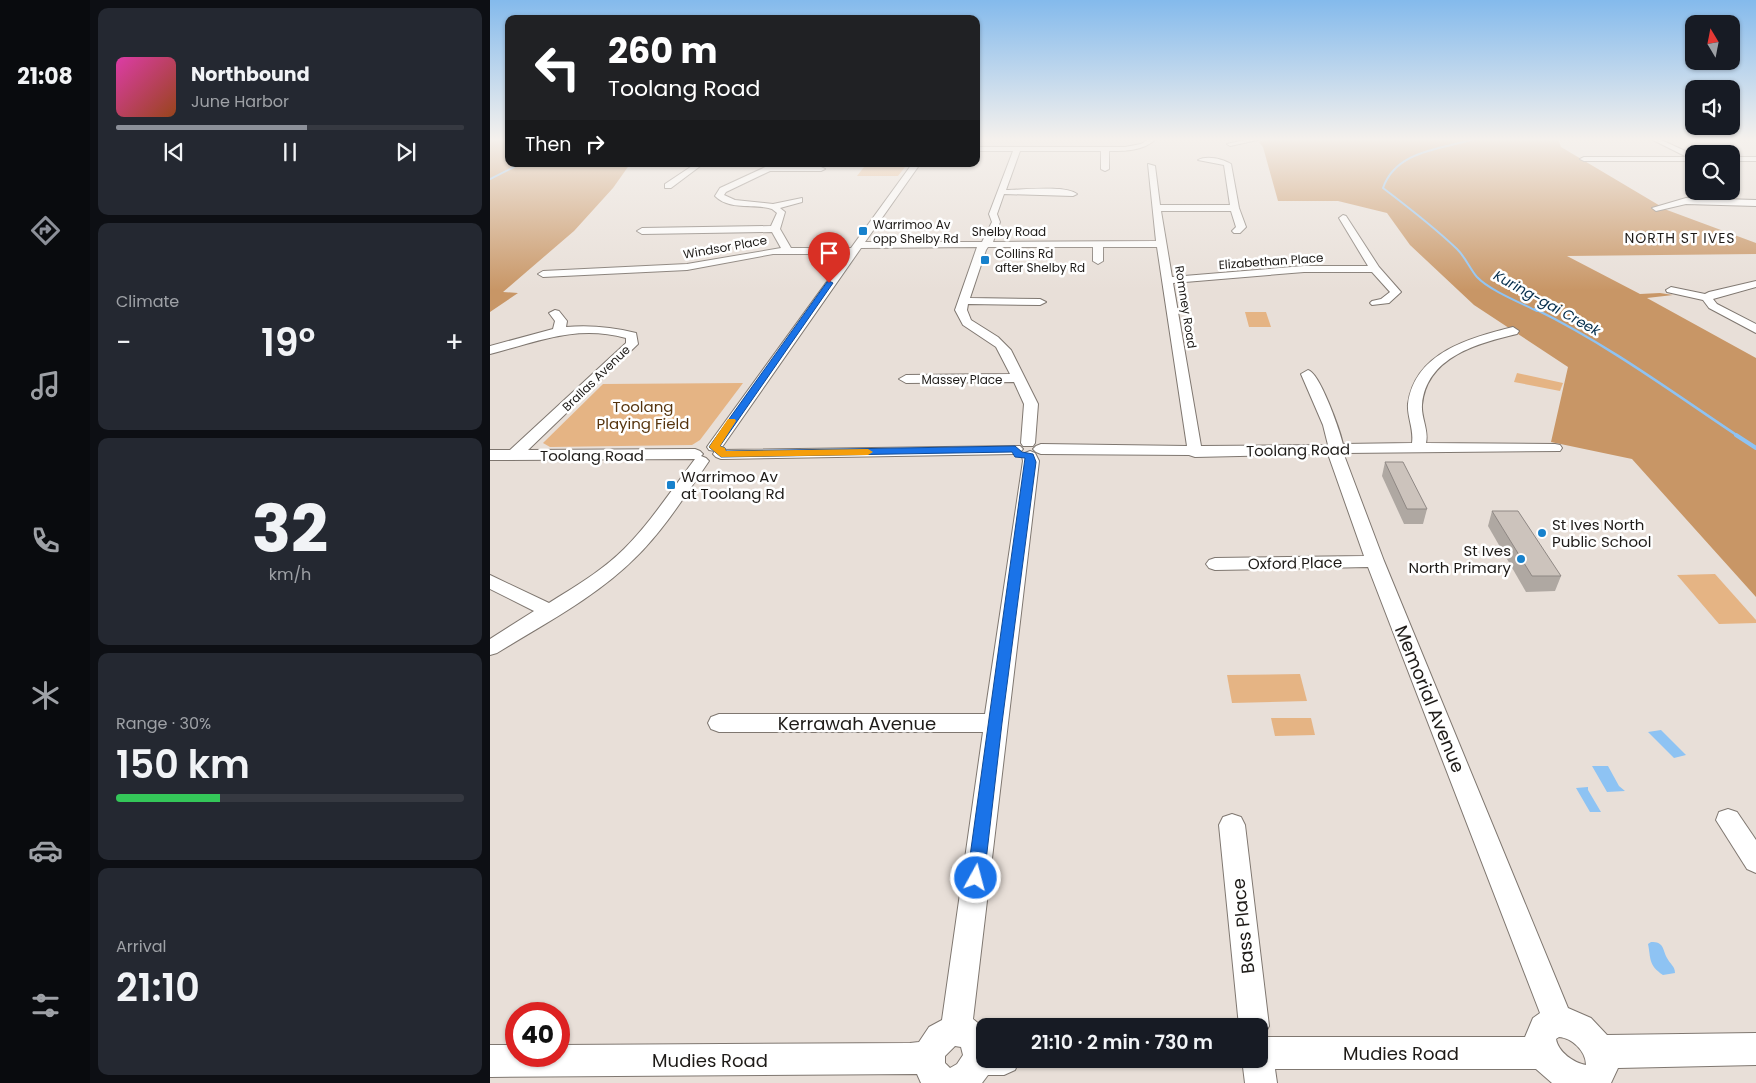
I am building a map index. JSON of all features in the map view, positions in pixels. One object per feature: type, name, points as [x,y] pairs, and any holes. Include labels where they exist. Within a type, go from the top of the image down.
[{"type":"street","points":[[725,190],[719,196],[728,201],[773,207],[782,212],[775,229],[787,251]]},
{"type":"street","points":[[718,451],[855,248],[897,190]]},
{"type":"street","name":"Romney Road","points":[[1154,190],[1161,244],[1195,452]]},
{"type":"street","points":[[1232,190],[1241,227],[1237,231]]},
{"type":"street","points":[[956,1031],[995,723],[1031,462],[1028,449],[1031,404],[1002,344],[966,321],[961,314],[963,302],[981,249],[996,222],[993,214],[1002,192],[1055,192],[1072,194]]},
{"type":"street","points":[[773,207],[800,200]]},
{"type":"street","points":[[1656,208],[1686,202],[1756,203]]},
{"type":"street","points":[[1157,208],[1235,208]]},
{"type":"street","points":[[1343,218],[1375,269],[1396,292],[1385,301],[1376,303]]},
{"type":"street","points":[[642,232],[775,229]]},
{"type":"street","name":"Shelby Road","points":[[855,248],[985,244],[1161,244]]},
{"type":"street","points":[[1098,244],[1098,261]]},
{"type":"street","name":"Windsor Place","points":[[542,274],[687,267],[761,252],[855,248]]},
{"type":"street","name":"Elizabethan Place","points":[[1168,280],[1304,270],[1375,269]]},
{"type":"street","points":[[1707,298],[1713,294],[1756,284]]},
{"type":"street","points":[[1671,290],[1707,298],[1713,306],[1756,329]]},
{"type":"street","points":[[963,302],[1040,302]]},
{"type":"street","points":[[555,313],[561,321],[559,331]]},
{"type":"street","name":"Brallas Avenue","points":[[490,350],[559,331],[621,332],[632,336],[632,344],[514,455]]},
{"type":"street","points":[[1418,446],[1422,437],[1415,408],[1416,394],[1430,369],[1455,349],[1472,342],[1513,331]]},
{"type":"street","name":"Memorial Avenue","points":[[1308,374],[1331,429],[1336,455],[1375,561],[1559,1022]]},
{"type":"street","name":"Massey Place","points":[[906,379],[1017,378]]},
{"type":"street","name":"Toolang Road","points":[[490,455],[715,458],[718,451],[1028,449],[1195,452],[1336,450],[1418,446],[1434,448],[1555,448]]},
{"type":"street","points":[[490,648],[588,587],[628,555],[644,538],[698,458]]},
{"type":"street","name":"Oxford Place","points":[[1215,564],[1375,561]]},
{"type":"street","points":[[490,581],[549,611]]},
{"type":"street","name":"Kerrawah Avenue","points":[[719,723],[995,723]]},
{"type":"street","points":[[1728,820],[1756,861]]},
{"type":"street","name":"Bass Place","points":[[1232,826],[1253,1018]]},
{"type":"street","points":[[1559,1022],[1574,1025],[1584,1032],[1599,1050],[1602,1061],[1601,1070],[1596,1078],[1582,1083],[1570,1081],[1560,1075],[1542,1053],[1540,1040],[1542,1032],[1546,1026],[1559,1022]]},
{"type":"street","points":[[976,1041],[967,1033],[956,1031],[945,1034],[938,1040],[929,1056],[929,1065],[932,1073],[938,1079],[949,1083],[970,1074],[978,1068]]},
{"type":"street","points":[[1599,1050],[1616,1052],[1756,1049]]},
{"type":"street","name":"Mudies Road","points":[[1268,1053],[1542,1053]]},
{"type":"street","name":"Mudies Road","points":[[490,1061],[900,1059],[929,1056]]},
{"type":"street","points":[[1259,1068],[1261,1083]]},
{"type":"green space","points":[[1245,312],[1266,312],[1271,327],[1249,327]]},
{"type":"green space","points":[[1517,373],[1563,383],[1560,391],[1514,382]]},
{"type":"green space","name":"Toolang Playing Field","points":[[743,383],[700,440],[692,445],[550,447],[543,443],[603,384]]},
{"type":"green space","points":[[1715,574],[1756,620],[1756,623],[1719,624],[1677,575]]},
{"type":"green space","points":[[1300,674],[1307,701],[1232,703],[1227,675]]},
{"type":"green space","points":[[1271,718],[1311,718],[1315,735],[1275,736]]},
{"type":"shaded area","points":[[490,190],[612,190],[574,231],[503,292],[518,293],[490,312]]},
{"type":"shaded area","points":[[1275,190],[1633,190],[1667,210],[1756,243],[1756,254],[1567,256],[1640,294],[1660,293],[1673,295],[1647,298],[1756,358],[1756,597],[1632,459],[1551,442],[1568,367],[1474,305],[1410,245],[1387,213],[1338,201],[1278,201]]},
{"type":"water","points":[[1661,730],[1686,755],[1674,758],[1648,732]]},
{"type":"water","points":[[1592,766],[1608,766],[1619,786],[1625,791],[1607,792]]},
{"type":"water","points":[[1588,787],[1601,812],[1590,812],[1576,788]]},
{"type":"water","points":[[1651,942],[1662,946],[1675,973],[1663,975],[1655,968],[1651,961],[1648,944]]},
{"type":"building","points":[[1385,462],[1403,462],[1427,509],[1407,509]]},
{"type":"building","points":[[1492,511],[1518,511],[1561,576],[1532,576]]},
{"type":"waterway","name":"Kuring-gai Creek","points":[[1385,190],[1457,249],[1474,274],[1482,282],[1537,311]]},
{"type":"waterway","name":"Kuring-gai Creek","points":[[1535,309],[1588,337],[1738,436]]},
{"type":"waterway","name":"Kuring-gai Creek","points":[[1736,435],[1756,448]]},
{"type":"slow traffic","points":[[731,421],[714,447],[721,450],[721,454],[868,452]]},
{"type":"place","name":"Warrimoo Av opp Shelby Rd","points":[[863,231]]},
{"type":"place","name":"Collins Rd after Shelby Rd","points":[[985,260]]},
{"type":"place","name":"Warrimoo Av at Toolang Rd","points":[[671,485]]},
{"type":"place","name":"St Ives North Public School","points":[[1542,533]]},
{"type":"place","name":"St Ives North Primary","points":[[1521,559]]},
{"type":"district","name":"NORTH ST IVES","points":[[1680,238]]},
{"type":"route","points":[[829,283],[714,447],[721,450],[721,454],[1015,449],[1016,453],[1030,456],[1031,462],[976,878]]}]
